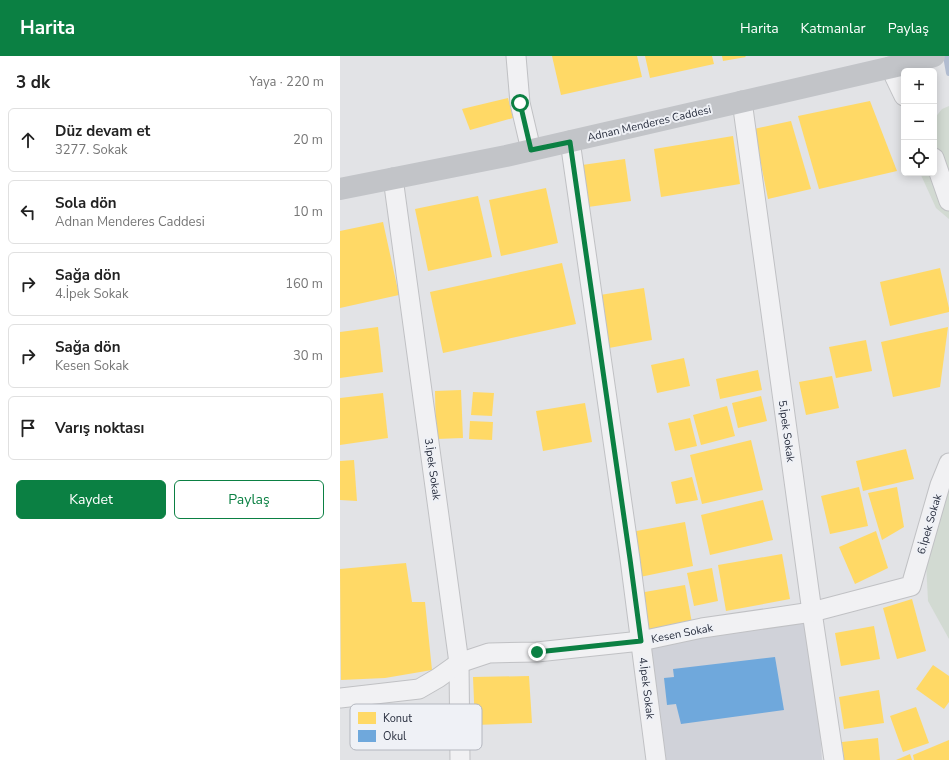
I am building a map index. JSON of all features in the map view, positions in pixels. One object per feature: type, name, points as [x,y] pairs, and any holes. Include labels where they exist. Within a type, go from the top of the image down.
[{"type":"main road","name":"Adnan Menderes Caddesi","points":[[340,189],[570,142],[933,56]]},
{"type":"street","points":[[516,56],[520,103],[531,150]]},
{"type":"street","points":[[890,67],[901,90]]},
{"type":"street","name":"5.İpek Sokak","points":[[742,102],[812,612],[834,760]]},
{"type":"street","name":"4.İpek Sokak","points":[[570,142],[628,543],[656,760]]},
{"type":"street","points":[[937,167],[949,201]]},
{"type":"street","name":"3.İpek Sokak","points":[[393,178],[459,664],[459,704]]},
{"type":"street","name":"6.İpek Sokak","points":[[911,586],[940,485],[949,463]]},
{"type":"street","name":"Kesen Sokak","points":[[340,698],[419,688],[438,678],[459,664],[489,653],[537,652],[641,641],[702,628],[812,612],[911,586]]},
{"type":"street","name":"3.İpek Sokak","points":[[460,750],[460,760]]},
{"type":"shaded area","points":[[949,106],[949,219],[936,208],[921,176],[937,176],[937,115],[942,109]]},
{"type":"shaded area","points":[[949,474],[949,639],[928,601],[925,543]]},
{"type":"shaded area","points":[[812,612],[822,760],[661,760],[640,637]]},
{"type":"building: Konut","points":[[552,56],[637,56],[642,77],[561,95]]},
{"type":"building: Konut","points":[[645,56],[712,56],[714,64],[650,78]]},
{"type":"building: Konut","points":[[722,56],[745,56],[746,57],[723,61]]},
{"type":"building: Konut","points":[[508,98],[513,118],[470,130],[462,109]]},
{"type":"building: Konut","points":[[870,101],[897,171],[819,189],[798,116]]},
{"type":"building: Konut","points":[[791,121],[811,189],[768,199],[754,129]]},
{"type":"building: Konut","points":[[733,136],[740,184],[661,197],[654,149]]},
{"type":"building: Konut","points":[[625,159],[631,201],[588,207],[582,165]]},
{"type":"building: Konut","points":[[546,188],[558,243],[501,256],[489,200]]},
{"type":"building: Konut","points":[[478,196],[492,257],[428,271],[415,209]]},
{"type":"building: Konut","points":[[383,222],[399,295],[340,308],[340,231]]},
{"type":"building: Konut","points":[[562,263],[576,324],[443,353],[430,292]]},
{"type":"building: Konut","points":[[940,268],[949,312],[890,326],[880,282]]},
{"type":"building: Konut","points":[[644,288],[652,340],[609,348],[600,295]]},
{"type":"building: Konut","points":[[378,327],[383,372],[340,378],[340,332]]},
{"type":"building: Konut","points":[[948,327],[940,387],[893,397],[881,342]]},
{"type":"building: Konut","points":[[866,340],[872,371],[836,378],[829,347]]},
{"type":"building: Konut","points":[[684,358],[690,386],[657,393],[651,365]]},
{"type":"building: Konut","points":[[758,370],[762,390],[720,399],[716,379]]},
{"type":"building: Konut","points":[[832,376],[839,408],[806,415],[799,382]]},
{"type":"building: Konut","points":[[461,390],[463,438],[436,439],[435,391]]},
{"type":"building: Konut","points":[[473,392],[494,393],[492,416],[471,415]]},
{"type":"building: Konut","points":[[383,393],[388,438],[340,445],[340,398]]},
{"type":"building: Konut","points":[[761,396],[767,421],[738,428],[732,403]]},
{"type":"building: Konut","points":[[585,403],[592,442],[543,451],[536,411]]},
{"type":"building: Konut","points":[[727,406],[735,436],[701,445],[693,415]]},
{"type":"building: Konut","points":[[690,418],[697,446],[675,451],[668,423]]},
{"type":"building: Konut","points":[[470,421],[493,422],[492,440],[469,439]]},
{"type":"building: Konut","points":[[751,440],[763,490],[702,504],[690,455]]},
{"type":"building: Konut","points":[[906,449],[914,479],[863,491],[856,461]]},
{"type":"building: Konut","points":[[354,460],[357,501],[340,500],[340,461]]},
{"type":"building: Konut","points":[[692,477],[698,500],[676,504],[671,482]]},
{"type":"building: Konut","points":[[859,487],[868,526],[830,534],[821,496]]},
{"type":"building: Konut","points":[[897,487],[904,527],[882,540],[868,493]]},
{"type":"building: Konut","points":[[763,500],[773,540],[710,555],[701,515]]},
{"type":"building: Konut","points":[[685,522],[693,566],[640,577],[631,532]]},
{"type":"building: Konut","points":[[876,531],[888,568],[855,584],[839,547]]},
{"type":"building: Konut","points":[[782,554],[790,599],[726,611],[718,565]]},
{"type":"building: Konut","points":[[406,563],[412,602],[425,602],[432,670],[385,678],[341,680],[340,569]]},
{"type":"building: Konut","points":[[712,568],[718,601],[694,606],[687,573]]},
{"type":"building: Konut","points":[[685,585],[692,623],[646,632],[639,593]]},
{"type":"building: Konut","points":[[912,599],[926,651],[897,659],[883,608]]},
{"type":"building: Konut","points":[[874,626],[880,659],[841,666],[835,633]]},
{"type":"building: Konut","points":[[933,665],[949,676],[949,702],[944,709],[916,689]]},
{"type":"building: Konut","points":[[529,676],[532,723],[482,725],[482,704],[474,704],[473,677]]},
{"type":"building: Konut","points":[[879,690],[884,723],[844,729],[839,697]]},
{"type":"building: Konut","points":[[916,707],[929,743],[903,752],[890,716]]},
{"type":"building: Konut","points":[[878,738],[880,760],[844,760],[842,742]]},
{"type":"building: Konut","points":[[949,740],[949,760],[914,760],[913,755]]},
{"type":"building: Konut","points":[[910,754],[912,760],[896,760]]},
{"type":"building: Okul","points":[[775,657],[784,710],[681,724],[676,704],[667,705],[664,678],[674,677],[673,669]]},
{"type":"waterway","points":[[946,56],[949,73]]},
{"type":"route","points":[[520,103],[531,150],[570,142],[641,641],[537,652]]}]
